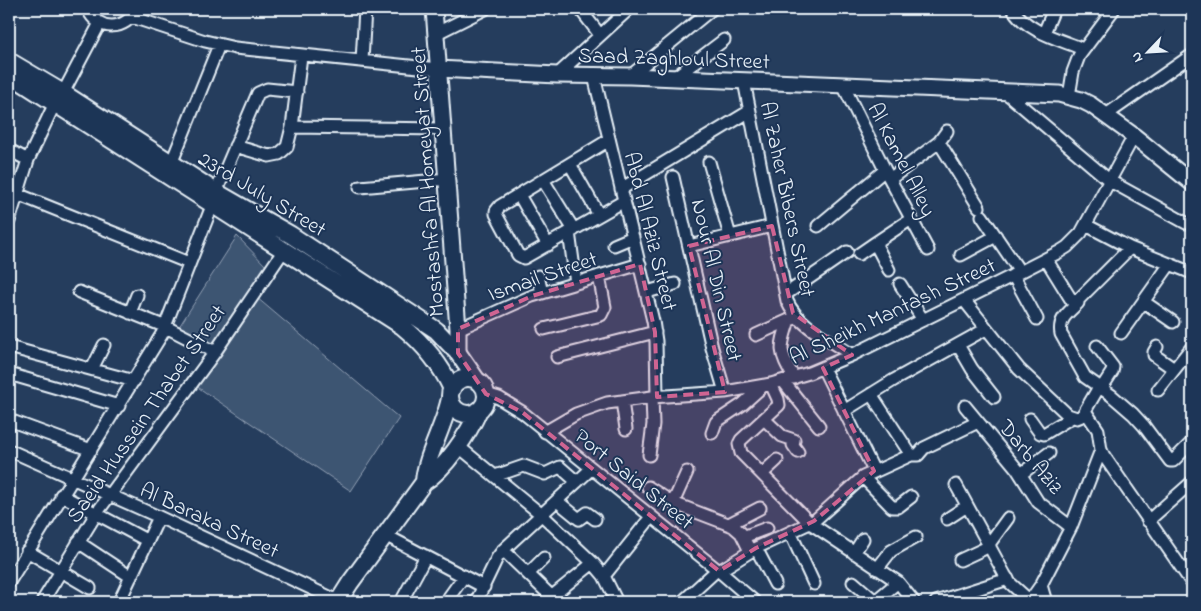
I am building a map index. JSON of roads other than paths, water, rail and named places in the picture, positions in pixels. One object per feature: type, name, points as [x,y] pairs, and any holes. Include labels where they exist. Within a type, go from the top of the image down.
[{"type":"main road","name":"23rd July Street","points":[[9,61],[59,98],[214,199],[284,250],[402,326],[414,336],[440,366],[451,394]]},
{"type":"main road","name":"23rd July Street","points":[[9,74],[59,98],[171,164],[214,199],[291,235],[436,330],[458,353],[482,388]]},
{"type":"main road","points":[[414,336],[425,323]]},
{"type":"main road","points":[[440,366],[458,353]]},
{"type":"main road","points":[[338,602],[424,482],[436,473],[472,425],[479,410],[485,403],[482,388],[474,379],[464,379],[455,384],[444,423],[426,468],[424,482]]},
{"type":"main road","points":[[451,394],[455,408],[459,412],[469,414],[479,410]]},
{"type":"street","points":[[88,9],[94,19],[100,24],[114,26],[120,25],[134,13]]},
{"type":"street","points":[[362,61],[365,9]]},
{"type":"street","name":"Mostashfa Al Homeyat Street","points":[[434,9],[448,179],[458,353]]},
{"type":"street","points":[[435,34],[484,9]]},
{"type":"street","points":[[580,9],[600,35]]},
{"type":"street","points":[[557,75],[629,9]]},
{"type":"street","points":[[630,76],[712,9]]},
{"type":"street","points":[[1013,9],[1024,22],[1044,33],[1083,49]]},
{"type":"street","points":[[1044,33],[1054,9]]},
{"type":"street","points":[[1069,96],[1076,64],[1083,49],[1114,9]]},
{"type":"street","name":"Saad Zaghloul Street","points":[[134,13],[218,45],[252,51],[438,69],[1004,91],[1069,96],[1081,100],[1106,115],[1192,183]]},
{"type":"street","points":[[9,221],[28,160],[59,98],[100,24]]},
{"type":"street","points":[[674,78],[724,40]]},
{"type":"street","points":[[171,164],[218,45]]},
{"type":"street","points":[[1106,115],[1192,55]]},
{"type":"street","points":[[235,146],[269,156],[279,154],[287,147],[292,127],[301,56]]},
{"type":"street","name":"Abd Al Aziz Street","points":[[594,76],[655,332],[653,424],[650,455]]},
{"type":"street","name":"Al Zaher Bibers Street","points":[[744,81],[772,226],[793,319],[852,354]]},
{"type":"street","name":"Al Kamel Alley","points":[[843,85],[887,175],[928,250]]},
{"type":"street","points":[[9,582],[166,327],[189,263],[256,96],[260,90],[267,89],[297,92]]},
{"type":"street","points":[[1004,91],[1110,181],[1186,223]]},
{"type":"street","points":[[609,140],[498,208],[496,211],[497,217],[520,257],[526,257],[599,215],[622,195],[750,111]]},
{"type":"street","points":[[292,127],[444,129]]},
{"type":"street","points":[[818,226],[887,175],[939,142],[947,131]]},
{"type":"street","name":"Al Sheikh Mantash Street","points":[[545,432],[576,414],[591,408],[622,401],[726,392],[789,380],[823,368],[1046,259],[1067,247],[1081,233],[1134,136]]},
{"type":"street","points":[[939,142],[996,236],[1016,273],[1037,319]]},
{"type":"street","points":[[9,150],[28,160]]},
{"type":"street","points":[[710,162],[730,236]]},
{"type":"street","points":[[570,164],[599,215]]},
{"type":"street","name":"Nour Al Din Street","points":[[673,176],[712,348],[726,392]]},
{"type":"street","points":[[360,187],[448,179]]},
{"type":"street","points":[[544,180],[572,231],[576,283]]},
{"type":"street","points":[[17,194],[189,263]]},
{"type":"street","points":[[519,195],[548,245]]},
{"type":"street","points":[[859,254],[911,219]]},
{"type":"street","points":[[1086,225],[1130,248],[1192,273]]},
{"type":"street","points":[[689,246],[772,226]]},
{"type":"street","points":[[961,255],[996,236]]},
{"type":"street","points":[[614,245],[633,237]]},
{"type":"street","points":[[875,243],[889,270]]},
{"type":"street","points":[[1130,248],[1062,319],[1060,326],[1061,334],[1085,377],[1138,420],[1170,461],[1174,461],[1192,442]]},
{"type":"street","name":"Saeid Hussein Thabet Street","points":[[42,602],[96,514],[215,352],[284,250]]},
{"type":"street","points":[[786,294],[846,252]]},
{"type":"street","points":[[1046,259],[1072,301],[1078,302]]},
{"type":"street","name":"Ismail Street","points":[[458,329],[542,293],[640,264]]},
{"type":"street","points":[[1121,333],[1170,264]]},
{"type":"street","points":[[538,276],[542,293]]},
{"type":"street","points":[[544,329],[601,315],[605,307],[599,276]]},
{"type":"street","points":[[647,292],[675,284]]},
{"type":"street","points":[[900,284],[923,320]]},
{"type":"street","points":[[79,292],[166,327],[215,352]]},
{"type":"street","points":[[130,313],[137,295]]},
{"type":"street","points":[[964,300],[1019,369],[1044,394],[1072,417],[1082,416],[1112,372],[1113,367],[1097,346]]},
{"type":"street","points":[[1144,302],[1173,322]]},
{"type":"street","points":[[756,335],[793,319]]},
{"type":"street","points":[[793,319],[782,340],[782,357],[789,380],[819,426]]},
{"type":"street","points":[[844,411],[894,380],[986,328]]},
{"type":"street","points":[[556,357],[655,332]]},
{"type":"street","points":[[92,369],[104,345]]},
{"type":"street","name":"Darb Aziz","points":[[958,345],[972,369],[994,397]]},
{"type":"street","points":[[9,347],[134,381]]},
{"type":"street","points":[[1158,347],[1154,355],[1174,369]]},
{"type":"street","points":[[1158,390],[1192,347]]},
{"type":"street","points":[[823,368],[874,471]]},
{"type":"street","points":[[9,374],[118,406]]},
{"type":"street","points":[[712,432],[716,422],[767,385],[778,399],[779,405],[741,440],[739,444],[741,453],[810,523],[898,582],[914,602]]},
{"type":"street","name":"Port Said Street","points":[[482,388],[512,405],[755,602]]},
{"type":"street","points":[[871,394],[911,455]]},
{"type":"street","points":[[622,401],[626,429]]},
{"type":"street","name":"Darb Aziz","points":[[965,406],[1021,474],[1038,502],[1071,527]]},
{"type":"street","points":[[1086,411],[1098,430],[1101,450],[1104,456],[1192,583]]},
{"type":"street","points":[[1030,419],[1040,433],[1044,434],[1072,417]]},
{"type":"street","points":[[764,419],[782,436],[794,440],[793,446],[798,452]]},
{"type":"street","points":[[9,420],[91,450]]},
{"type":"street","points":[[682,602],[718,571],[753,550],[818,519],[863,477],[911,455],[918,455],[924,448],[978,422]]},
{"type":"street","points":[[458,446],[542,515],[593,563],[604,576],[617,602]]},
{"type":"street","name":"Al Baraka Street","points":[[9,450],[110,494],[338,602]]},
{"type":"street","points":[[956,485],[989,545],[1029,602],[1041,585],[1071,527],[1101,450]]},
{"type":"street","points":[[1021,474],[1049,453]]},
{"type":"street","points":[[762,474],[777,460]]},
{"type":"street","points":[[495,476],[524,466],[545,474],[560,467],[577,482]]},
{"type":"street","points":[[476,602],[495,562],[503,550],[591,469]]},
{"type":"street","points":[[673,503],[686,472]]},
{"type":"street","points":[[863,477],[892,507],[898,507],[912,498]]},
{"type":"street","points":[[1148,521],[1192,482]]},
{"type":"street","points":[[648,487],[673,503],[729,524],[737,529],[775,584]]},
{"type":"street","points":[[61,495],[148,541]]},
{"type":"street","points":[[557,501],[578,518],[587,513],[595,519]]},
{"type":"street","points":[[947,519],[968,506]]},
{"type":"street","points":[[729,524],[760,508]]},
{"type":"street","points":[[119,602],[159,517]]},
{"type":"street","points":[[604,576],[651,517]]},
{"type":"street","points":[[960,560],[989,545],[1008,518]]},
{"type":"street","points":[[743,537],[767,528]]},
{"type":"street","points":[[790,532],[814,584]]},
{"type":"street","points":[[385,536],[484,587]]},
{"type":"street","points":[[878,569],[891,551],[916,537]]},
{"type":"street","points":[[854,553],[863,539]]},
{"type":"street","points":[[78,542],[131,577]]},
{"type":"street","points":[[503,550],[528,574],[549,600],[593,563]]},
{"type":"street","points":[[27,551],[90,588]]},
{"type":"street","points":[[401,602],[426,556]]},
{"type":"street","points":[[528,574],[544,558]]},
{"type":"street","points":[[936,602],[1007,572]]},
{"type":"street","points":[[449,597],[464,576]]},
{"type":"street","points":[[853,582],[874,602],[898,582]]},
{"type":"street","points":[[1041,585],[1046,602]]}]
